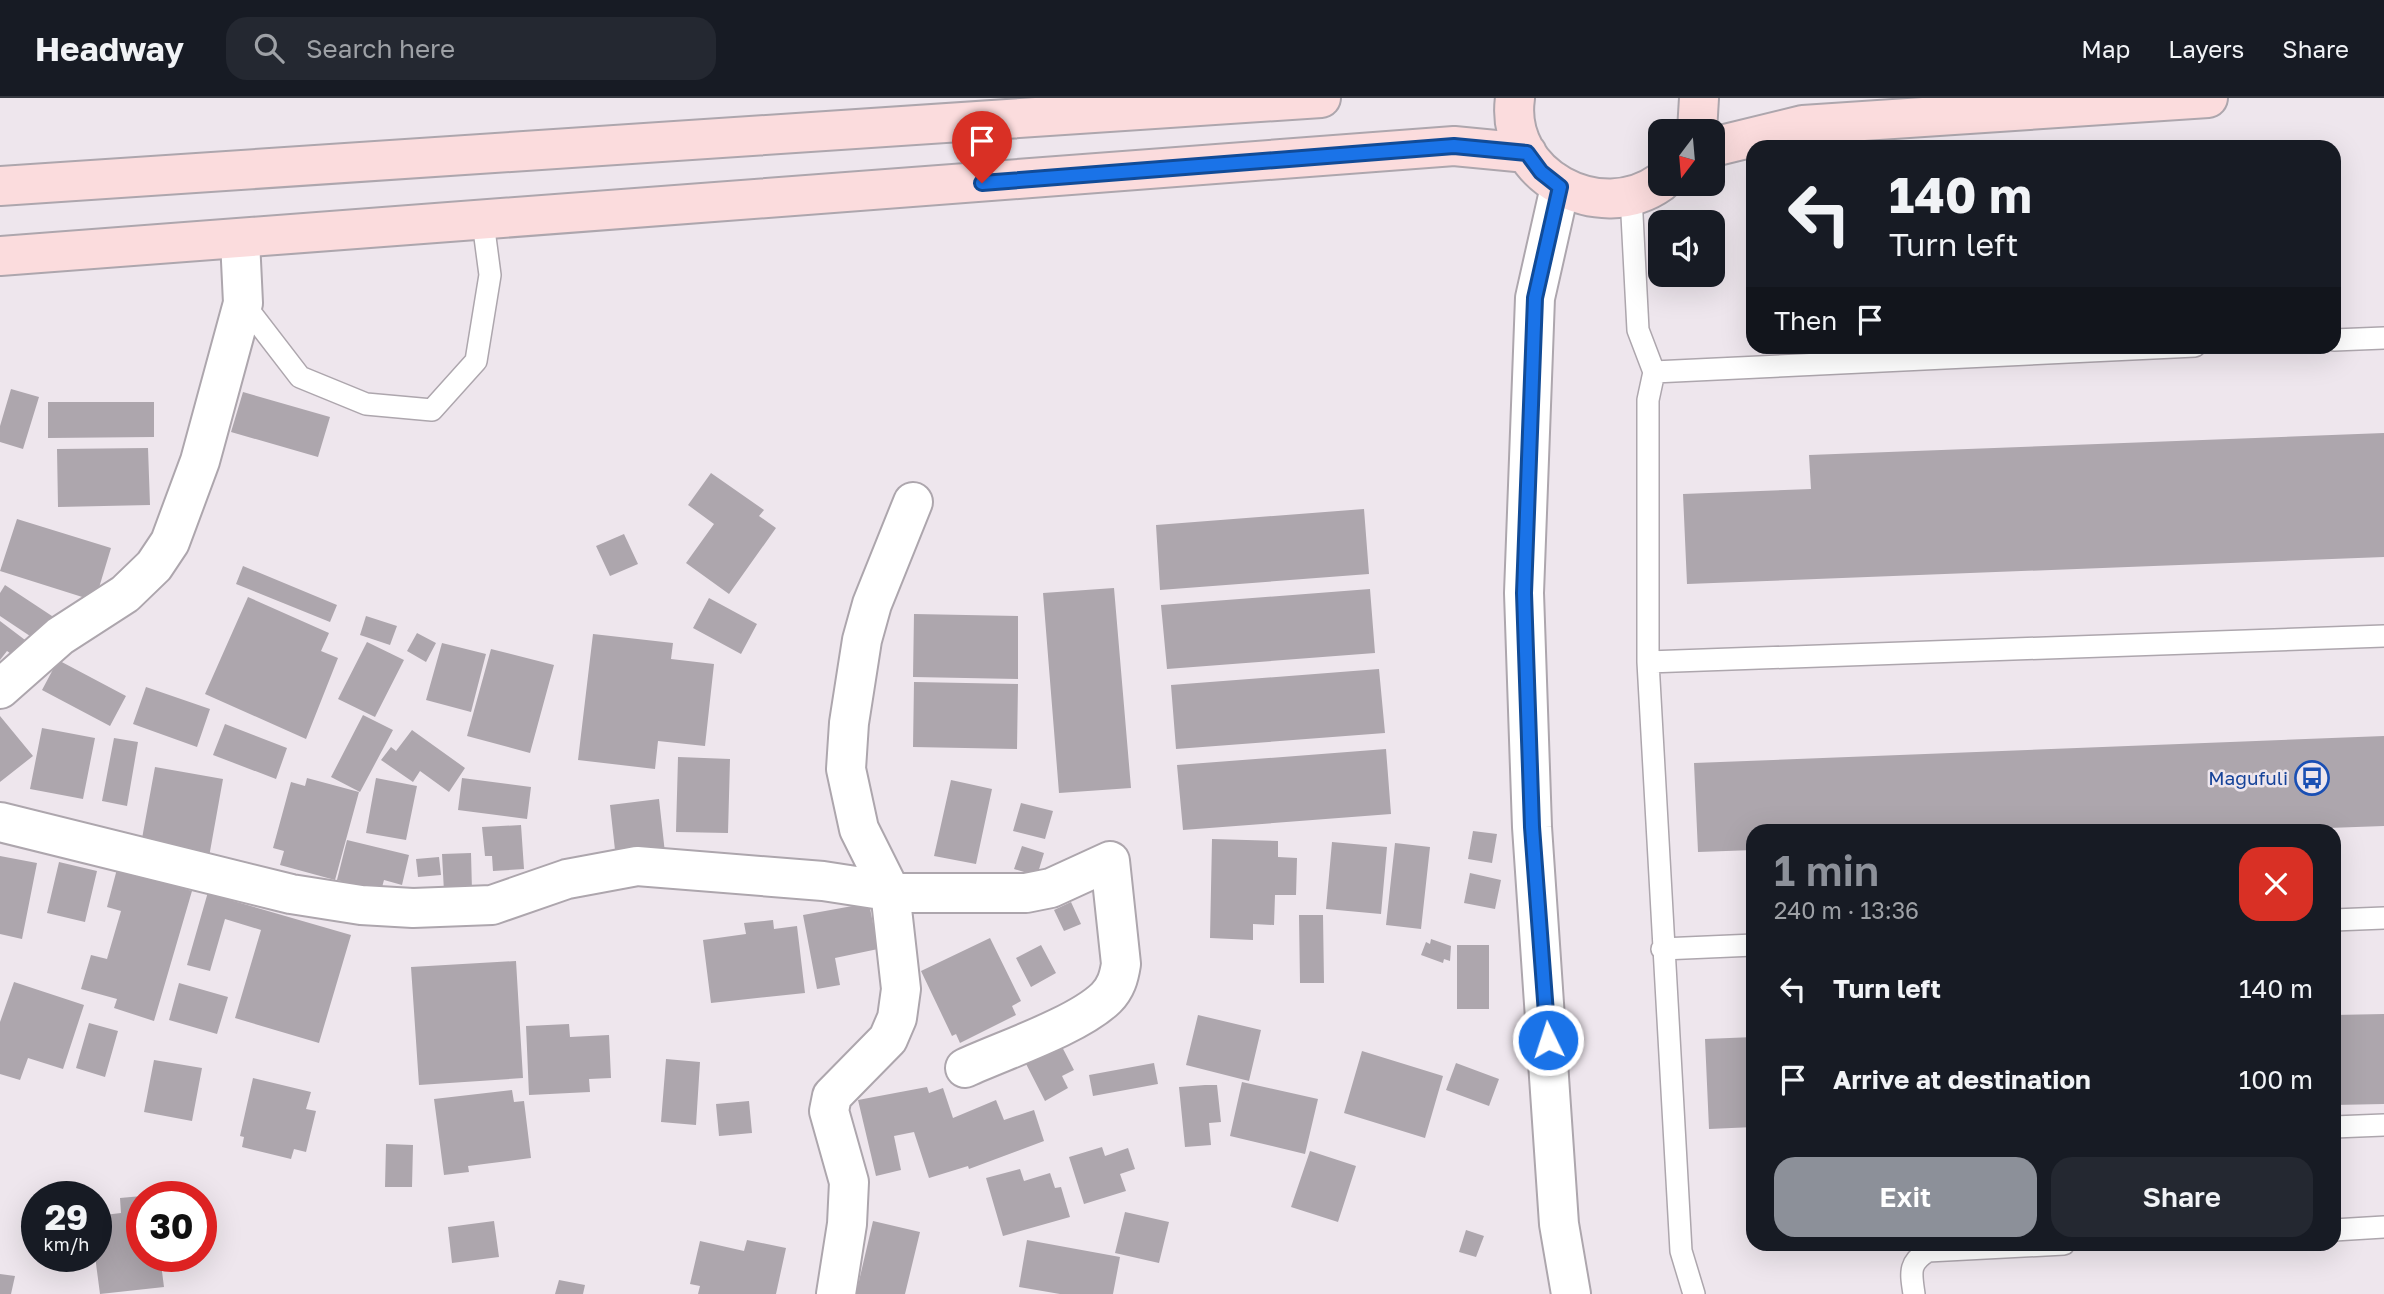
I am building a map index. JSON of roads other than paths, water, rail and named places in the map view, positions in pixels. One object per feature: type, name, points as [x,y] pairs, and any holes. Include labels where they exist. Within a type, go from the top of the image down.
[{"type":"street","points":[[0,186],[1321,98]]},
{"type":"street","points":[[1515,98],[1517,131],[1527,153],[1541,172],[1560,187],[1583,196],[1607,199],[1646,189]]},
{"type":"street","points":[[1698,119],[1699,98]]},
{"type":"street","points":[[1726,144],[1803,125],[2208,98]]},
{"type":"street","points":[[0,256],[483,222],[1454,146],[1527,153]]},
{"type":"street","points":[[1560,187],[1535,298],[1524,593],[1532,827],[1559,1224],[1571,1294]]},
{"type":"street","points":[[0,689],[60,636],[125,594],[154,566],[170,542],[200,461],[243,303],[240,240]]},
{"type":"street","points":[[836,1294],[847,1224],[849,1182],[829,1111],[832,1096],[888,1039],[897,1018],[901,979],[890,891],[859,829],[846,769],[862,640],[872,604],[914,502]]},
{"type":"street","points":[[0,822],[291,894],[361,905],[413,908],[492,905],[567,880],[637,866],[798,879],[890,891],[1026,893],[1051,888],[1110,861],[1122,964],[1119,980],[1106,998],[1081,1016],[965,1068]]},
{"type":"lane","points":[[1646,189],[1638,330],[1654,372],[1648,400],[1648,662],[1681,1251],[1694,1294]]},
{"type":"lane","points":[[243,303],[300,377],[366,404],[432,410],[476,361],[489,275],[483,222]]},
{"type":"lane","points":[[2341,340],[2384,338]]},
{"type":"lane","points":[[1654,372],[2029,354]]},
{"type":"lane","points":[[1648,662],[2384,636]]},
{"type":"lane","points":[[2341,920],[2384,918]]},
{"type":"lane","points":[[1662,949],[1746,945]]},
{"type":"lane","points":[[2341,1127],[2384,1125]]},
{"type":"lane","points":[[2341,1230],[2384,1227]]},
{"type":"lane","points":[[1914,1252],[1910,1269],[1914,1294]]},
{"type":"place","name":"Magufuli","points":[[2312,778]]}]
